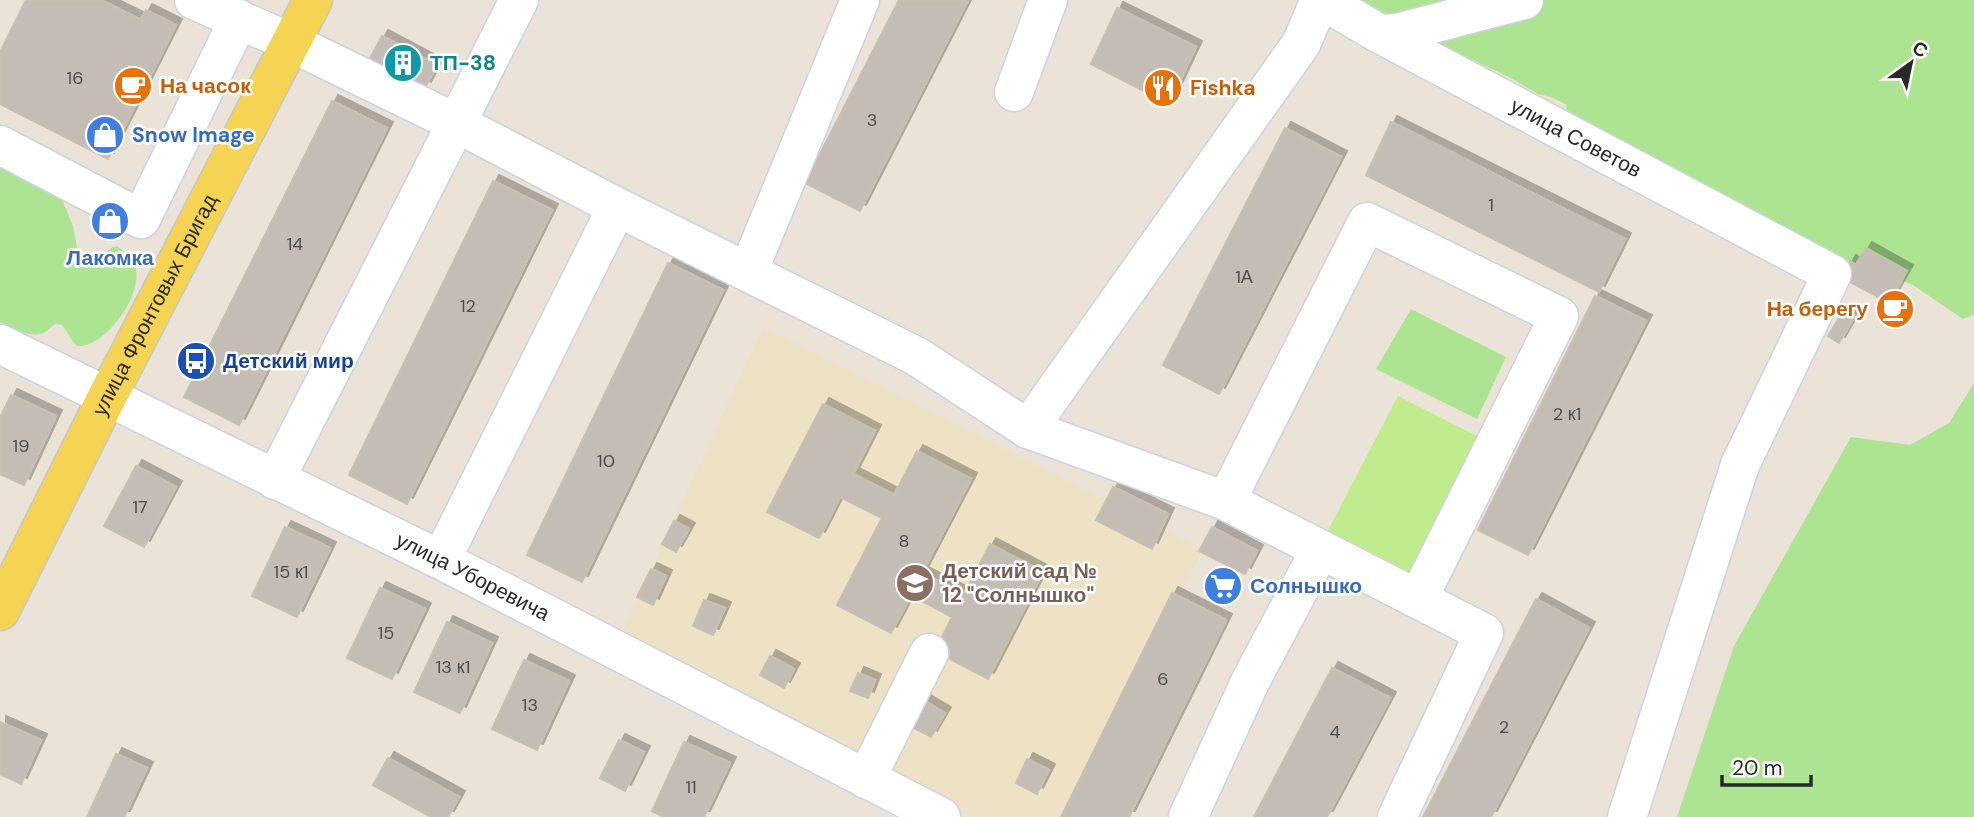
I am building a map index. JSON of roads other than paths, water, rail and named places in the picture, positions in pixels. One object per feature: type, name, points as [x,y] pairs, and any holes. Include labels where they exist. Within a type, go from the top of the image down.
[{"type":"main road","name":"улица Фронтовых Бригад","points":[[0,611],[107,397],[313,0]]},
{"type":"street","points":[[194,0],[292,43],[456,123],[617,207],[916,356],[1028,429],[1226,501],[1484,633],[1397,817]]},
{"type":"street","points":[[275,480],[519,0]]},
{"type":"street","points":[[748,272],[860,0]]},
{"type":"street","points":[[1014,92],[1048,0]]},
{"type":"street","points":[[1028,429],[1301,44],[1321,0]]},
{"type":"street","name":"улица Советов","points":[[1321,0],[1832,274],[1740,465],[1627,817]]},
{"type":"street","points":[[1380,34],[1397,33],[1524,0]]},
{"type":"street","points":[[0,145],[141,219],[239,19]]},
{"type":"street","points":[[440,560],[617,207]]},
{"type":"street","points":[[1226,501],[1367,222],[1559,316],[1418,599]]},
{"type":"street","name":"улица Уборевича","points":[[0,344],[440,560],[941,817]]},
{"type":"street","points":[[1188,817],[1250,682],[1320,550]]},
{"type":"street","points":[[866,779],[929,653]]},
{"type":"place","name":"ТП-38","points":[[403,63]]},
{"type":"place","name":"На часок","points":[[133,86]]},
{"type":"place","name":"Fishka","points":[[1163,88]]},
{"type":"place","name":"Snow Image","points":[[105,135]]},
{"type":"place","name":"Лакомка","points":[[110,221]]},
{"type":"place","name":"На берегу","points":[[1895,309]]},
{"type":"place","name":"Детский мир","points":[[196,361]]},
{"type":"place","name":"Детский сад № 12 \"Солнышко\"","points":[[915,583]]},
{"type":"place","name":"Солнышко","points":[[1223,586]]}]
